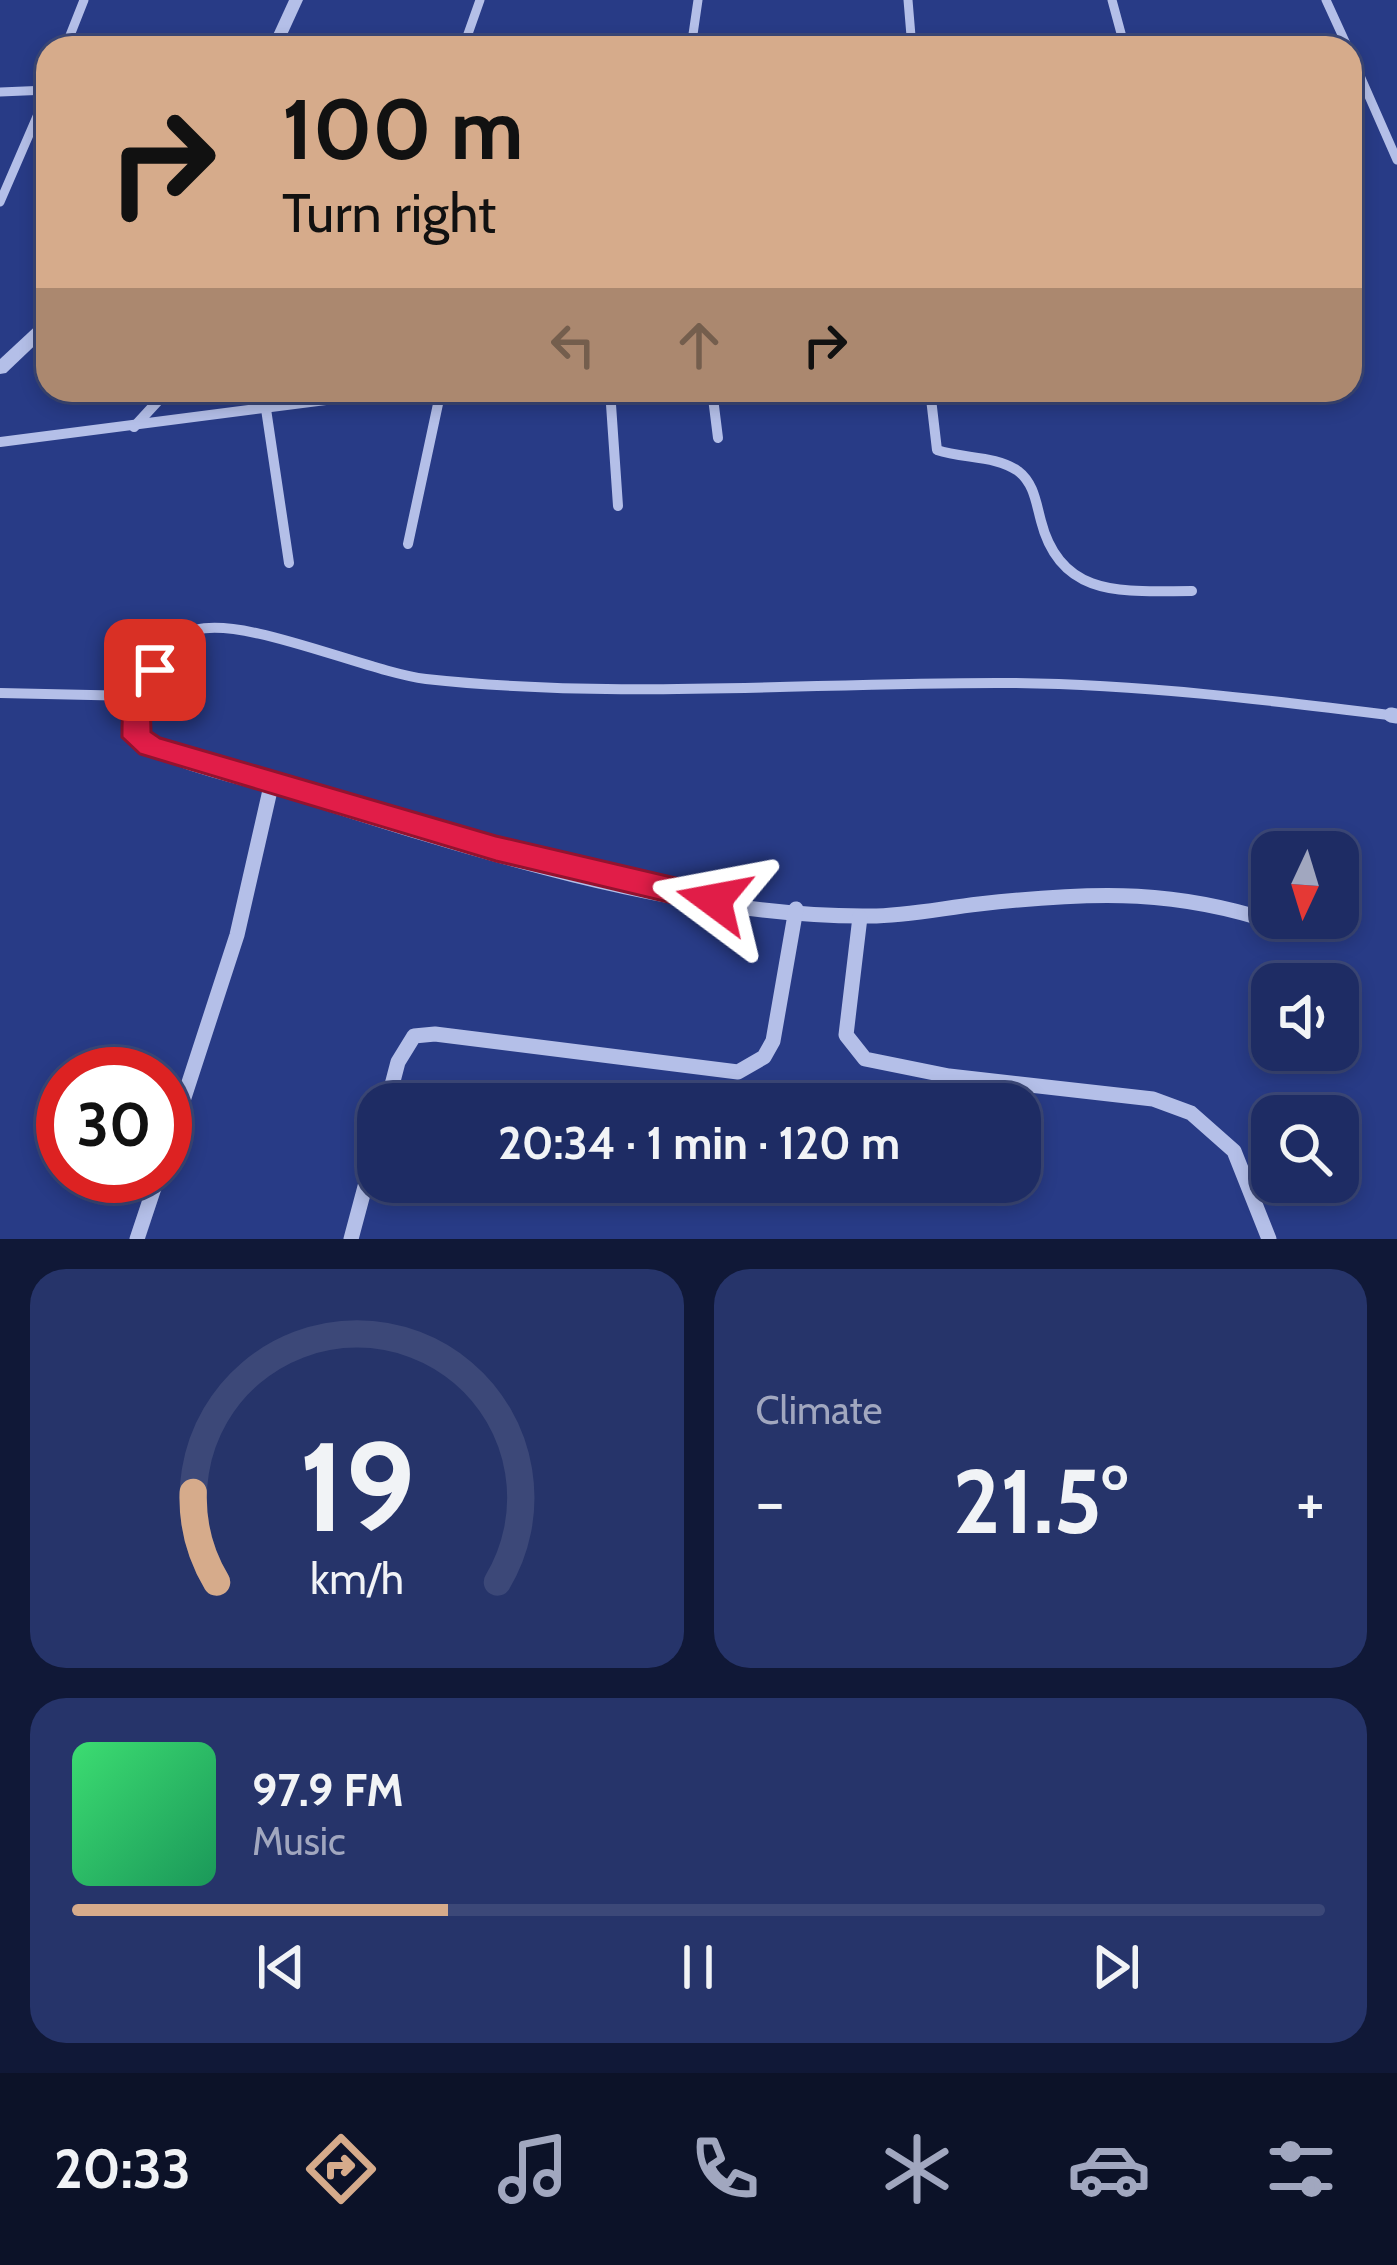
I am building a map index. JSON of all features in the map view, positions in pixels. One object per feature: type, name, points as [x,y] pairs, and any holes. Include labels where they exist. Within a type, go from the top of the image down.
[{"type":"street","points":[[70,36],[83,0]]},
{"type":"street","points":[[280,36],[296,0]]},
{"type":"street","points":[[468,36],[480,0]]},
{"type":"street","points":[[694,36],[698,0]]},
{"type":"street","points":[[908,0],[911,36]]},
{"type":"street","points":[[1112,0],[1122,36]]},
{"type":"street","points":[[1326,0],[1342,36]]},
{"type":"street","points":[[1362,81],[1396,158]]},
{"type":"street","points":[[0,92],[36,91]]},
{"type":"street","points":[[0,202],[36,119]]},
{"type":"street","points":[[0,369],[36,335]]},
{"type":"street","points":[[133,428],[157,402]]},
{"type":"street","points":[[0,442],[317,402]]},
{"type":"street","points":[[408,544],[438,402]]},
{"type":"street","points":[[611,402],[618,506]]},
{"type":"street","points":[[714,402],[718,438]]},
{"type":"street","points":[[931,402],[937,450],[1012,466],[1028,478],[1050,553],[1063,575],[1090,588],[1192,591]]},
{"type":"street","points":[[266,409],[289,563]]},
{"type":"street","points":[[1251,911],[1183,894],[1104,890],[860,916],[714,900],[542,861],[271,786],[136,737],[136,696],[174,644],[196,630],[233,629],[400,676],[529,690],[1012,683],[1262,698],[1397,716]]},
{"type":"street","points":[[0,693],[136,696]]},
{"type":"street","points":[[192,1073],[237,934],[271,786]]},
{"type":"street","points":[[392,1083],[398,1062],[414,1036],[436,1034],[738,1072],[764,1057],[773,1041],[796,909]]},
{"type":"street","points":[[860,916],[846,1034],[865,1059],[1039,1088],[1153,1099],[1191,1113],[1234,1150],[1269,1239]]},
{"type":"street","points":[[136,1239],[149,1203]]},
{"type":"street","points":[[351,1239],[361,1203]]},
{"type":"route","points":[[155,670],[136,696],[136,737],[151,746],[271,786],[496,849],[714,900]]}]
